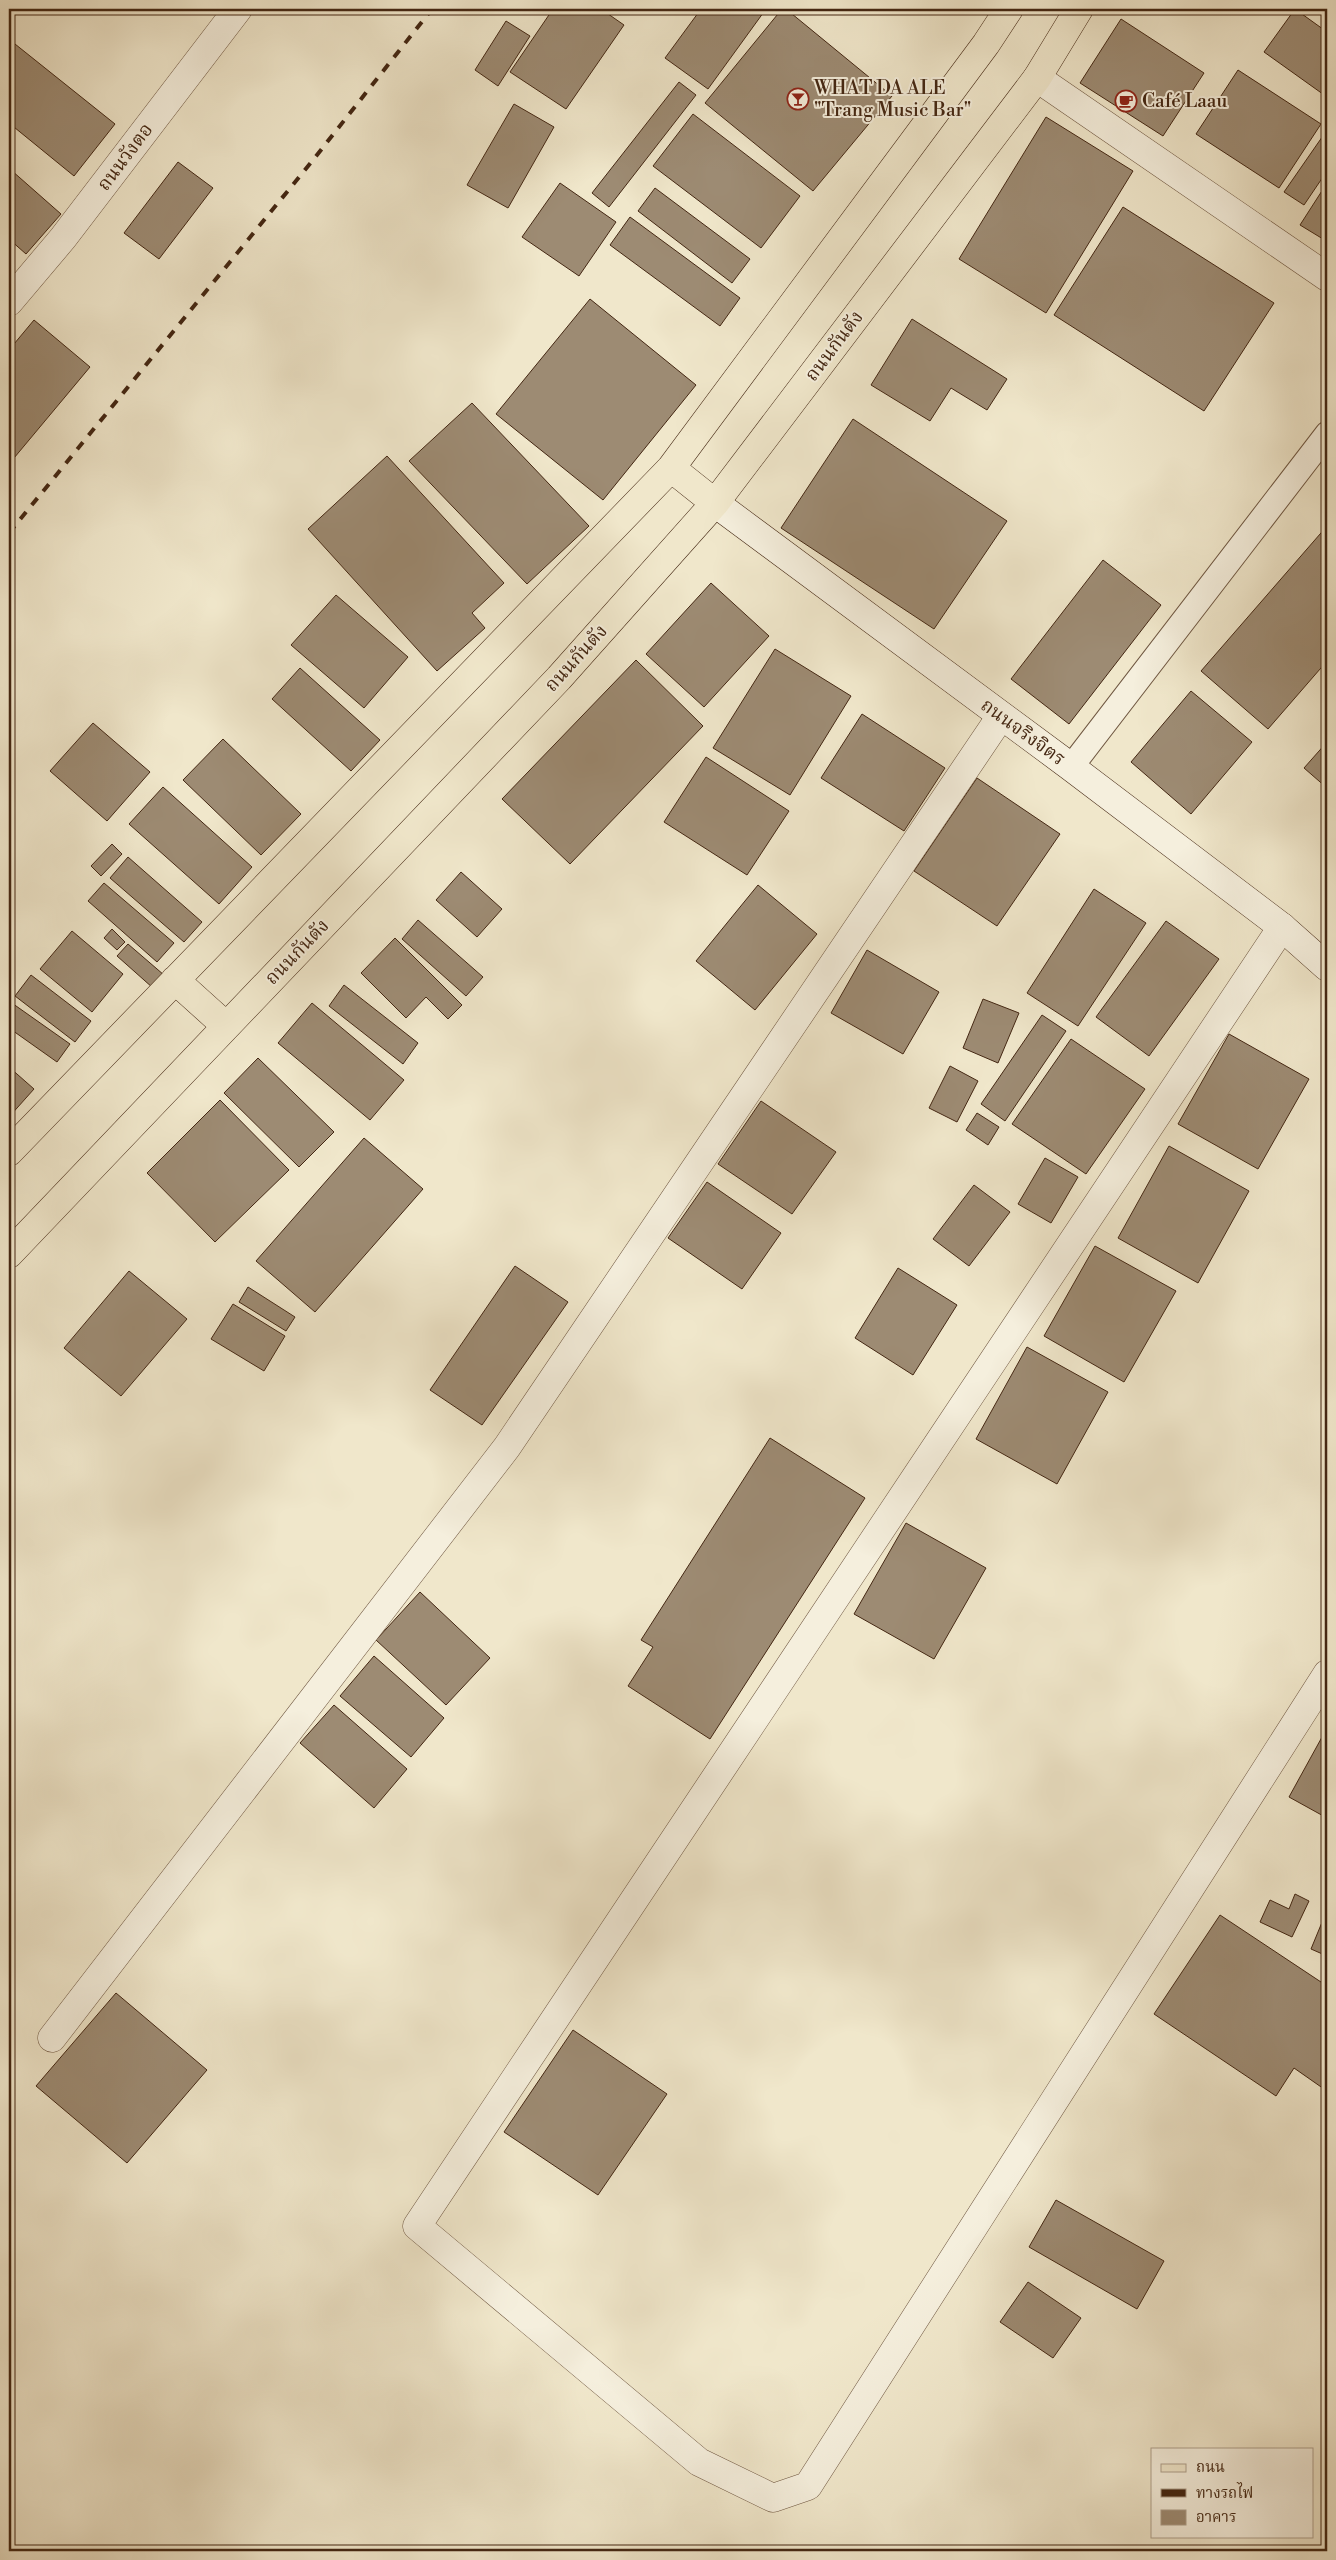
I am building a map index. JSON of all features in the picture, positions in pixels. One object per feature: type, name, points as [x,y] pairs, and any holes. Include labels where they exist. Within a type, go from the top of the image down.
[{"type":"main road","points":[[9,1152],[671,468],[986,44],[1009,9]]},
{"type":"main road","name":"ถนนกันตัง","points":[[9,1254],[560,678],[715,504],[1037,78],[1079,9]]},
{"type":"main road","points":[[671,468],[715,504]]},
{"type":"main road","points":[[175,980],[226,1026]]},
{"type":"street","name":"ถนนวังตอ","points":[[9,302],[63,238],[238,9]]},
{"type":"street","points":[[1037,78],[1327,277]]},
{"type":"street","name":"ถนนจริงจิตร","points":[[715,504],[1071,767],[1282,927],[1327,967]]},
{"type":"street","points":[[52,2038],[507,1447],[1001,716]]},
{"type":"street","points":[[1282,927],[417,2226],[699,2462],[773,2498],[808,2486],[1327,1674]]},
{"type":"lane","points":[[1071,767],[1327,434]]},
{"type":"building","points":[[553,9],[601,9],[624,25],[566,109],[510,72]]},
{"type":"building","points":[[701,9],[766,9],[708,89],[665,58]]},
{"type":"building","name":"WHAT DA ALE \"Trang Music Bar\"","points":[[782,9],[786,9],[892,96],[813,191],[705,103]]},
{"type":"building","points":[[1295,9],[1327,32],[1327,97],[1264,52]]},
{"type":"building","points":[[1121,19],[1204,73],[1163,136],[1080,83]]},
{"type":"building","points":[[506,21],[530,36],[498,86],[475,70]]},
{"type":"building","points":[[15,44],[115,124],[74,176],[9,123],[9,52]]},
{"type":"building","points":[[1238,70],[1321,124],[1279,188],[1196,134]]},
{"type":"building","points":[[679,82],[696,95],[609,207],[592,193]]},
{"type":"building","points":[[514,104],[554,127],[508,208],[467,185]]},
{"type":"building","points":[[693,114],[800,196],[761,248],[653,166]]},
{"type":"building","points":[[1046,117],[1133,171],[1046,313],[959,259]]},
{"type":"building","points":[[1327,130],[1327,171],[1304,205],[1284,192]]},
{"type":"building","points":[[178,162],[213,188],[159,259],[124,233]]},
{"type":"building","points":[[11,170],[61,214],[26,254],[9,239],[9,172]]},
{"type":"building","points":[[560,183],[616,222],[579,276],[522,237]]},
{"type":"building","points":[[1327,183],[1327,232],[1323,239],[1300,225]]},
{"type":"building","points":[[655,188],[750,259],[732,283],[638,211]]},
{"type":"building","points":[[1123,207],[1274,303],[1204,411],[1054,315]]},
{"type":"building","points":[[630,217],[740,298],[720,326],[610,245]]},
{"type":"building","points":[[590,299],[696,385],[603,500],[496,414]]},
{"type":"building","points":[[912,319],[1007,379],[987,410],[951,388],[930,421],[871,385]]},
{"type":"building","points":[[34,320],[90,367],[9,464],[9,350]]},
{"type":"building","points":[[472,403],[589,526],[527,584],[409,461]]},
{"type":"building","points":[[853,419],[1007,521],[934,629],[781,528]]},
{"type":"building","points":[[387,456],[504,583],[472,613],[485,628],[437,671],[308,529]]},
{"type":"building","points":[[1327,526],[1327,661],[1268,729],[1201,671]]},
{"type":"building","points":[[1103,560],[1161,605],[1069,724],[1011,679]]},
{"type":"building","points":[[711,583],[769,636],[704,707],[646,654]]},
{"type":"building","points":[[336,595],[408,657],[364,708],[291,645]]},
{"type":"building","points":[[775,649],[851,696],[790,795],[713,748]]},
{"type":"building","points":[[636,660],[703,726],[570,864],[502,799]]},
{"type":"building","points":[[300,668],[380,740],[351,771],[272,699]]},
{"type":"building","points":[[1191,691],[1252,742],[1191,814],[1131,762]]},
{"type":"building","points":[[862,714],[945,768],[904,831],[821,778]]},
{"type":"building","points":[[93,723],[150,772],[107,821],[50,771]]},
{"type":"building","points":[[223,739],[301,814],[261,855],[183,780]]},
{"type":"building","points":[[1327,742],[1327,788],[1304,768]]},
{"type":"building","points":[[706,757],[789,811],[747,875],[664,822]]},
{"type":"building","points":[[977,778],[1060,834],[997,926],[914,871]]},
{"type":"building","points":[[163,787],[252,867],[219,904],[129,824]]},
{"type":"building","points":[[112,844],[122,854],[101,876],[91,866]]},
{"type":"building","points":[[128,857],[202,922],[184,942],[110,878]]},
{"type":"building","points":[[461,872],[502,909],[477,937],[436,900]]},
{"type":"building","points":[[104,883],[174,943],[157,962],[88,901]]},
{"type":"building","points":[[758,885],[817,934],[755,1010],[696,961]]},
{"type":"building","points":[[1094,889],[1146,923],[1078,1026],[1027,993]]},
{"type":"building","points":[[418,920],[483,977],[466,996],[402,939]]},
{"type":"building","points":[[1166,921],[1219,959],[1149,1056],[1096,1017]]},
{"type":"building","points":[[112,929],[125,942],[117,950],[104,938]]},
{"type":"building","points":[[72,931],[123,974],[92,1012],[40,969]]},
{"type":"building","points":[[395,938],[462,1005],[448,1019],[426,997],[406,1018],[361,973]]},
{"type":"building","points":[[128,944],[164,975],[153,988],[117,956]]},
{"type":"building","points":[[867,950],[939,992],[903,1054],[831,1013]]},
{"type":"building","points":[[31,975],[91,1021],[75,1042],[15,996]]},
{"type":"building","points":[[344,985],[418,1043],[403,1064],[329,1006]]},
{"type":"building","points":[[983,999],[1019,1013],[998,1063],[963,1048]]},
{"type":"building","points":[[9,1001],[70,1044],[57,1062],[9,1028]]},
{"type":"building","points":[[312,1003],[404,1080],[370,1120],[278,1043]]},
{"type":"building","points":[[1042,1015],[1066,1031],[1005,1121],[981,1104]]},
{"type":"building","points":[[1229,1034],[1309,1079],[1258,1169],[1178,1124]]},
{"type":"building","points":[[1071,1039],[1145,1089],[1086,1174],[1012,1124]]},
{"type":"building","points":[[258,1058],[334,1132],[299,1167],[224,1093]]},
{"type":"building","points":[[950,1066],[978,1081],[957,1122],[929,1108]]},
{"type":"building","points":[[9,1067],[34,1089],[9,1117]]},
{"type":"building","points":[[220,1100],[289,1170],[215,1242],[147,1173]]},
{"type":"building","points":[[761,1101],[836,1152],[792,1214],[718,1164]]},
{"type":"building","points":[[977,1113],[999,1127],[988,1145],[966,1130]]},
{"type":"building","points":[[364,1138],[423,1189],[315,1312],[256,1261]]},
{"type":"building","points":[[1169,1146],[1249,1191],[1198,1283],[1118,1238]]},
{"type":"building","points":[[1045,1158],[1078,1177],[1051,1223],[1018,1204]]},
{"type":"building","points":[[707,1182],[781,1233],[742,1289],[668,1238]]},
{"type":"building","points":[[974,1185],[1010,1212],[969,1266],[933,1239]]},
{"type":"building","points":[[1095,1246],[1176,1291],[1124,1382],[1044,1336]]},
{"type":"building","points":[[515,1266],[568,1302],[482,1425],[430,1390]]},
{"type":"building","points":[[898,1268],[957,1305],[913,1375],[855,1338]]},
{"type":"building","points":[[129,1271],[187,1319],[121,1396],[64,1348]]},
{"type":"building","points":[[248,1287],[295,1317],[286,1331],[239,1302]]},
{"type":"building","points":[[233,1304],[285,1336],[264,1371],[211,1339]]},
{"type":"building","points":[[1027,1347],[1108,1392],[1057,1484],[976,1439]]},
{"type":"building","points":[[770,1438],[865,1498],[710,1739],[628,1686],[653,1647],[641,1640]]},
{"type":"building","points":[[906,1523],[986,1568],[934,1659],[854,1614]]},
{"type":"building","points":[[420,1592],[490,1658],[446,1705],[376,1640]]},
{"type":"building","points":[[374,1656],[444,1718],[411,1757],[340,1696]]},
{"type":"building","points":[[334,1705],[407,1769],[374,1808],[300,1743]]},
{"type":"building","points":[[1327,1728],[1327,1818],[1289,1797]]},
{"type":"building","points":[[1295,1894],[1309,1901],[1292,1937],[1260,1922],[1270,1900],[1289,1909]]},
{"type":"building","points":[[1220,1915],[1327,1986],[1327,2084],[1324,2089],[1294,2068],[1276,2096],[1154,2014]]},
{"type":"building","points":[[1325,1915],[1327,1916],[1327,1956],[1311,1949]]},
{"type":"building","points":[[116,1993],[207,2070],[127,2163],[36,2086]]},
{"type":"building","points":[[573,2030],[667,2094],[598,2195],[504,2132]]},
{"type":"building","points":[[1056,2200],[1164,2261],[1137,2309],[1029,2247]]},
{"type":"building","points":[[1028,2282],[1081,2318],[1053,2358],[1000,2322]]},
{"type":"railway","points":[[9,533],[313,160],[432,9]]},
{"type":"place","name":"WHAT DA ALE \"Trang Music Bar\"","points":[[798,99]]},
{"type":"place","name":"Café Laau","points":[[1126,101]]}]
